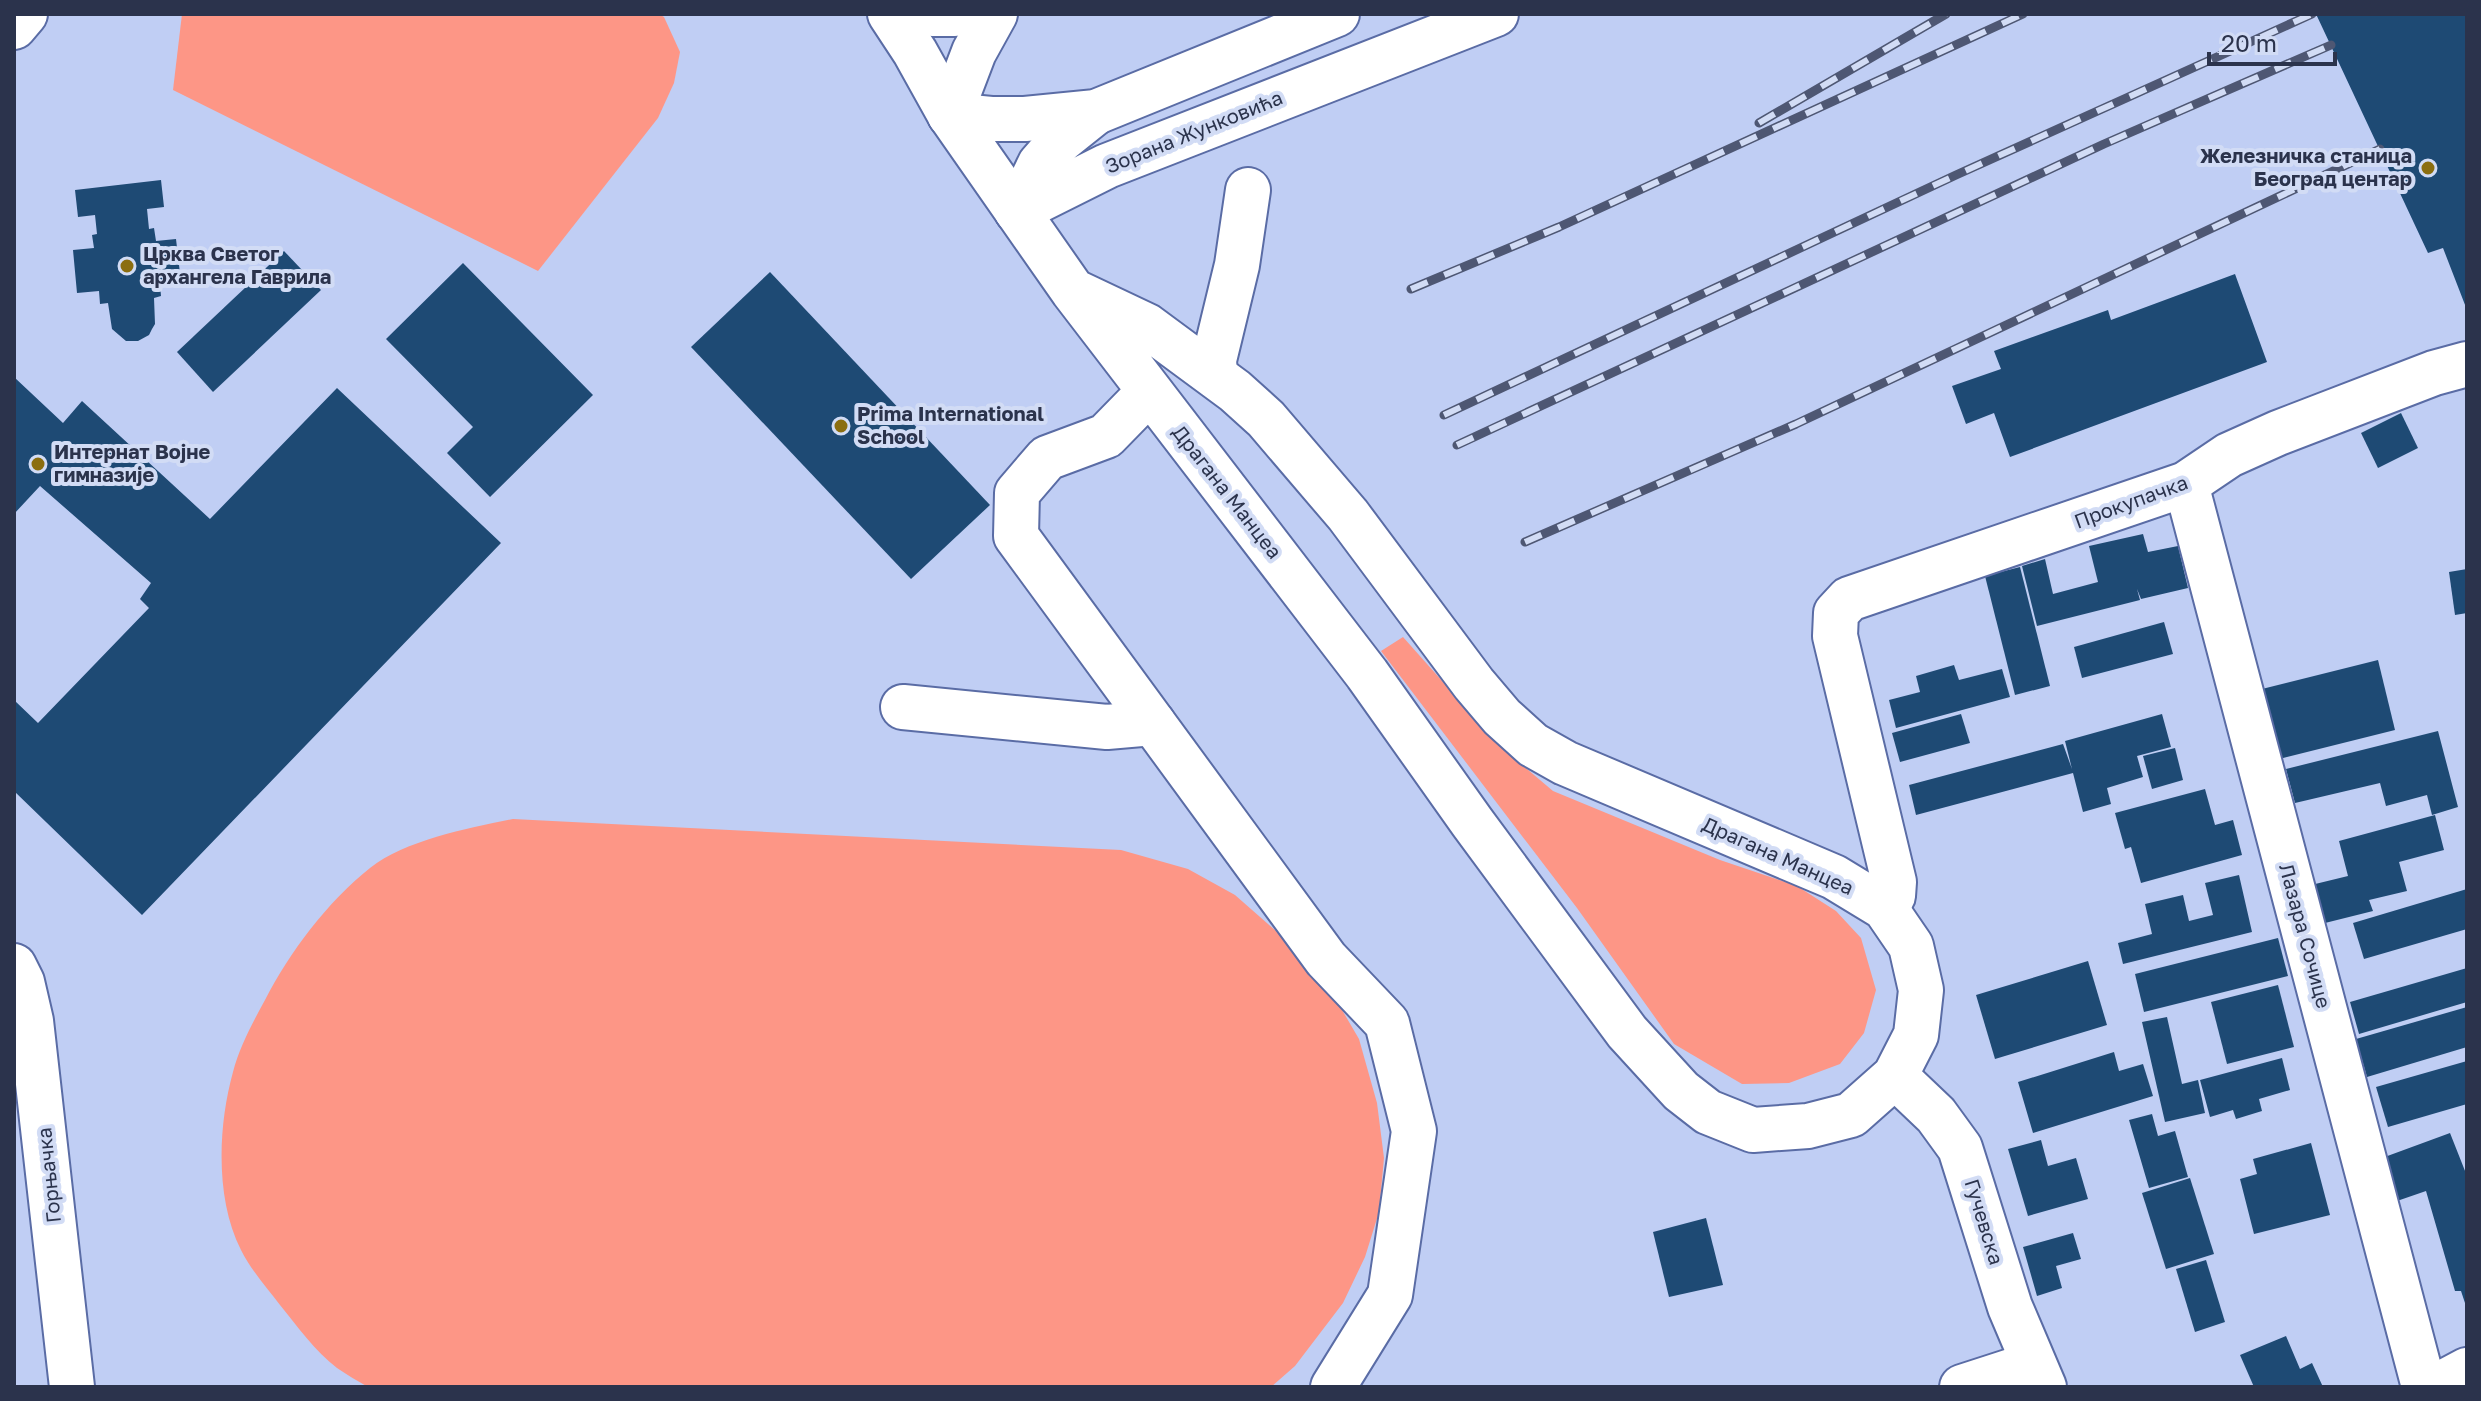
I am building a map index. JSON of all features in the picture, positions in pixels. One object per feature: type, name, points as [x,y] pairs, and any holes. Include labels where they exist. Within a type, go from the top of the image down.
[{"type":"street","points":[[14,27],[25,14]]},
{"type":"street","name":"Драгана Манцеа","points":[[890,14],[950,115],[1073,291],[1367,674],[1627,1032],[1681,1091],[1708,1112],[1753,1130],[1808,1126],[1851,1115],[1895,1076],[1916,1035],[1921,990],[1911,946],[1885,908],[1834,877],[1565,763],[1533,745],[1502,717],[1474,684],[1348,515],[1266,419],[1215,375],[1147,326],[1073,291]]},
{"type":"street","points":[[932,14],[955,14]]},
{"type":"street","points":[[995,14],[974,52],[950,115],[1025,119],[1096,112],[1337,14]]},
{"type":"street","name":"Зорана Жунковића","points":[[1017,211],[1107,166],[1496,14]]},
{"type":"street","points":[[1017,211],[1040,164],[1061,140],[1096,112]]},
{"type":"street","points":[[1215,375],[1214,360],[1237,265],[1248,190]]},
{"type":"street","name":"Прокупачка","points":[[1885,908],[1893,896],[1894,882],[1835,636],[1836,613],[1849,599],[2186,484],[2229,455],[2278,433],[2434,373],[2467,364]]},
{"type":"street","points":[[1149,392],[1106,436],[1047,458],[1017,493],[1016,536],[1326,959],[1387,1023],[1414,1131],[1390,1295],[1333,1387]]},
{"type":"street","name":"Лазара Сочице","points":[[2186,484],[2424,1387]]},
{"type":"street","points":[[903,707],[1107,727],[1153,723]]},
{"type":"street","name":"Горњачка","points":[[17,978],[31,1021],[72,1387]]},
{"type":"street","name":"Гучевска","points":[[1895,1076],[1936,1115],[1960,1148],[2010,1307],[2038,1376]]},
{"type":"street","points":[[2435,1387],[2467,1370]]},
{"type":"street","points":[[1962,1387],[2038,1376]]},
{"type":"shaded area","points":[[182,14],[659,14],[664,17],[680,52],[674,83],[658,118],[538,271],[173,90]]},
{"type":"shaded area","points":[[1403,637],[1500,746],[1553,791],[1720,860],[1797,886],[1836,911],[1861,938],[1876,990],[1864,1033],[1840,1064],[1789,1083],[1742,1084],[1674,1044],[1577,908],[1381,651]]},
{"type":"shaded area","points":[[513,819],[1121,850],[1188,869],[1235,895],[1321,974],[1359,1039],[1377,1103],[1384,1158],[1379,1212],[1365,1257],[1343,1303],[1295,1366],[1271,1387],[368,1387],[337,1368],[314,1346],[259,1279],[241,1250],[223,1186],[224,1115],[233,1072],[251,1026],[286,964],[311,929],[354,881],[401,850],[458,831]]},
{"type":"building","name":"Железничка станица Београд центар","points":[[2316,14],[2467,14],[2467,310],[2443,248],[2428,253]]},
{"type":"building","name":"Црква Светог архангела Гаврила","points":[[161,180],[164,207],[147,209],[149,229],[154,228],[156,241],[176,239],[181,282],[160,284],[161,296],[154,298],[155,324],[149,335],[138,341],[126,341],[112,329],[108,303],[100,304],[99,291],[77,293],[73,250],[94,248],[92,235],[97,234],[95,215],[78,217],[75,190]]},
{"type":"building","points":[[284,251],[321,290],[213,392],[177,352]]},
{"type":"building","points":[[463,263],[593,395],[490,497],[447,453],[473,427],[386,339]]},
{"type":"building","name":"Prima International School","points":[[770,272],[990,505],[911,579],[691,347]]},
{"type":"building","points":[[2235,274],[2267,362],[2010,457],[1994,413],[1966,424],[1952,386],[2001,369],[1994,351],[2108,310],[2111,320]]},
{"type":"building","points":[[14,377],[63,423],[82,401],[210,519],[337,388],[501,543],[142,915],[14,791],[14,700],[38,723],[149,608],[140,599],[151,583],[40,486],[14,514]]},
{"type":"building","points":[[2401,413],[2418,448],[2378,468],[2361,433]]},
{"type":"building","points":[[2143,534],[2148,552],[2178,546],[2188,588],[2141,599],[2137,589],[2140,600],[2037,626],[2022,566],[2045,559],[2053,594],[2098,582],[2089,546]]},
{"type":"building","points":[[2020,567],[2050,686],[2015,695],[1985,576]]},
{"type":"building","points":[[2467,569],[2467,613],[2455,615],[2449,572]]},
{"type":"building","points":[[2164,622],[2173,654],[2082,678],[2074,647]]},
{"type":"building","points":[[2378,660],[2395,730],[2279,759],[2262,689]]},
{"type":"building","points":[[1954,665],[1959,680],[2002,669],[2010,697],[1896,728],[1889,700],[1920,692],[1916,676]]},
{"type":"building","points":[[1961,714],[1970,743],[1900,762],[1892,733]]},
{"type":"building","points":[[2162,714],[2171,747],[2137,756],[2143,777],[2107,788],[2111,804],[2083,812],[2073,773],[1916,815],[1909,785],[2063,744],[2072,769],[2065,741]]},
{"type":"building","points":[[2438,731],[2458,807],[2432,815],[2427,795],[2386,806],[2380,783],[2295,803],[2286,769]]},
{"type":"building","points":[[2175,748],[2183,780],[2152,789],[2143,756]]},
{"type":"building","points":[[2205,789],[2215,825],[2233,820],[2242,855],[2141,883],[2131,847],[2125,849],[2115,813]]},
{"type":"building","points":[[2435,815],[2444,850],[2399,862],[2407,891],[2369,900],[2373,911],[2317,925],[2307,886],[2348,876],[2339,841]]},
{"type":"building","points":[[2239,875],[2252,932],[2123,964],[2118,943],[2152,934],[2145,904],[2183,895],[2189,921],[2213,915],[2205,883]]},
{"type":"building","points":[[2467,889],[2467,929],[2364,959],[2353,923]]},
{"type":"building","points":[[2278,938],[2288,976],[2144,1012],[2135,974]]},
{"type":"building","points":[[2088,961],[2107,1025],[1995,1059],[1976,995]]},
{"type":"building","points":[[2467,968],[2467,1002],[2359,1034],[2350,1002]]},
{"type":"building","points":[[2278,985],[2294,1047],[2227,1064],[2211,1002]]},
{"type":"building","points":[[2467,1007],[2467,1047],[2367,1077],[2356,1039]]},
{"type":"building","points":[[2167,1017],[2182,1084],[2198,1080],[2205,1113],[2165,1122],[2142,1022]]},
{"type":"building","points":[[2114,1052],[2119,1071],[2143,1064],[2153,1096],[2033,1133],[2018,1082]]},
{"type":"building","points":[[2282,1058],[2290,1090],[2259,1099],[2262,1111],[2236,1119],[2233,1110],[2210,1117],[2200,1080]]},
{"type":"building","points":[[2467,1061],[2467,1104],[2388,1127],[2376,1087]]},
{"type":"building","points":[[2152,1114],[2158,1136],[2175,1131],[2188,1177],[2149,1188],[2129,1120]]},
{"type":"building","points":[[2450,1133],[2467,1176],[2465,1303],[2461,1291],[2455,1291],[2426,1191],[2397,1201],[2382,1158]]},
{"type":"building","points":[[2041,1140],[2048,1166],[2076,1158],[2088,1199],[2028,1216],[2008,1149]]},
{"type":"building","points":[[2311,1143],[2330,1215],[2254,1234],[2240,1179],[2257,1174],[2253,1159]]},
{"type":"building","points":[[2190,1178],[2214,1254],[2166,1269],[2142,1193]]},
{"type":"building","points":[[1706,1218],[1723,1285],[1669,1297],[1653,1232]]},
{"type":"building","points":[[2073,1233],[2081,1259],[2056,1266],[2062,1288],[2037,1296],[2023,1247]]},
{"type":"building","points":[[2206,1260],[2225,1322],[2195,1332],[2176,1269]]},
{"type":"building","points":[[2286,1336],[2300,1369],[2312,1363],[2323,1387],[2254,1387],[2240,1355]]},
{"type":"railway","points":[[1759,123],[1946,14]]},
{"type":"railway","points":[[1411,289],[1559,227],[2023,14]]},
{"type":"railway","points":[[1444,415],[1956,175],[2312,14]]},
{"type":"railway","points":[[1457,445],[2104,144],[2331,45]]},
{"type":"railway","points":[[1525,542],[1796,424],[2380,149]]},
{"type":"place","name":"Железничка станица Београд центар","points":[[2428,168]]},
{"type":"place","name":"Црква Светог архангела Гаврила","points":[[127,266]]},
{"type":"place","name":"Prima International School","points":[[841,426]]},
{"type":"place","name":"Интернат Војне гимназије","points":[[38,464]]}]
